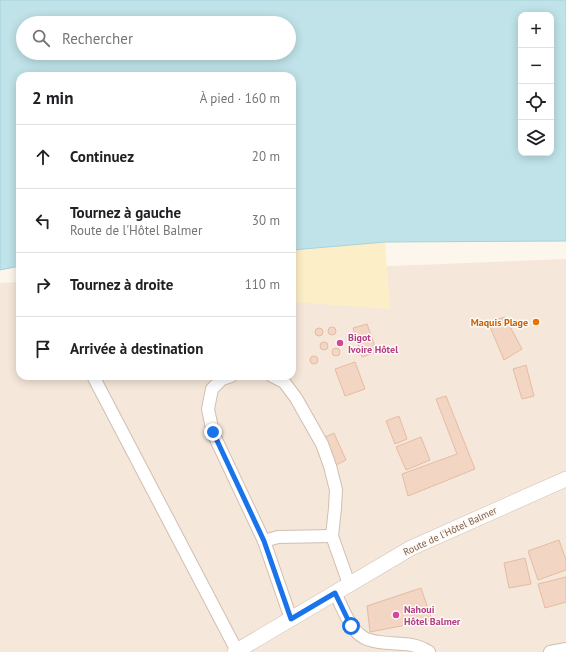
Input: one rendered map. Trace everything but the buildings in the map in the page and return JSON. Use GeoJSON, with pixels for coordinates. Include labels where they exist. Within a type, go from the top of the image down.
{"type":"FeatureCollection","features":[{"type":"Feature","properties":{"kind":"street"},"geometry":{"type":"LineString","coordinates":[[95,380],[236,652]]}},
{"type":"Feature","properties":{"kind":"street"},"geometry":{"type":"LineString","coordinates":[[221,380],[212,389],[208,409],[213,432],[264,541],[291,619]]}},
{"type":"Feature","properties":{"kind":"street"},"geometry":{"type":"LineString","coordinates":[[280,380],[284,382],[296,398],[322,444],[330,466],[336,490],[332,536],[349,584]]}},
{"type":"Feature","properties":{"kind":"street","name":"Route de l'Hôtel Balmer"},"geometry":{"type":"LineString","coordinates":[[236,652],[411,548],[566,479]]}},
{"type":"Feature","properties":{"kind":"street"},"geometry":{"type":"LineString","coordinates":[[264,541],[278,537],[332,536]]}},
{"type":"Feature","properties":{"kind":"street"},"geometry":{"type":"LineString","coordinates":[[335,593],[351,626],[363,638],[379,642],[409,644],[429,652]]}},
{"type":"Feature","properties":{"kind":"street"},"geometry":{"type":"LineString","coordinates":[[550,652],[566,649]]}},
{"type":"Feature","properties":{"kind":"shaded area"},"geometry":{"type":"Polygon","coordinates":[[[566,259],[566,652],[0,652],[0,283],[16,282],[16,380],[296,380],[296,270],[566,259]]]}},
{"type":"Feature","properties":{"kind":"sand"},"geometry":{"type":"Polygon","coordinates":[[[385,242],[390,309],[296,302],[296,250],[385,242]]]}},
{"type":"Feature","properties":{"kind":"water"},"geometry":{"type":"Polygon","coordinates":[[[0,0],[566,0],[566,241],[385,242],[296,250],[296,72],[16,72],[16,267],[0,270],[0,0]]]}},
{"type":"Feature","properties":{"kind":"place","name":"Maquis Plage"},"geometry":{"type":"Point","coordinates":[536,322]}},
{"type":"Feature","properties":{"kind":"place","name":"Bigot Ivoire Hôtel"},"geometry":{"type":"Point","coordinates":[340,343]}},
{"type":"Feature","properties":{"kind":"place","name":"Nahoui Hôtel Balmer"},"geometry":{"type":"Point","coordinates":[396,615]}},
{"type":"Feature","properties":{"kind":"route"},"geometry":{"type":"LineString","coordinates":[[213,432],[264,541],[291,619],[335,593],[351,626]]}}]}
